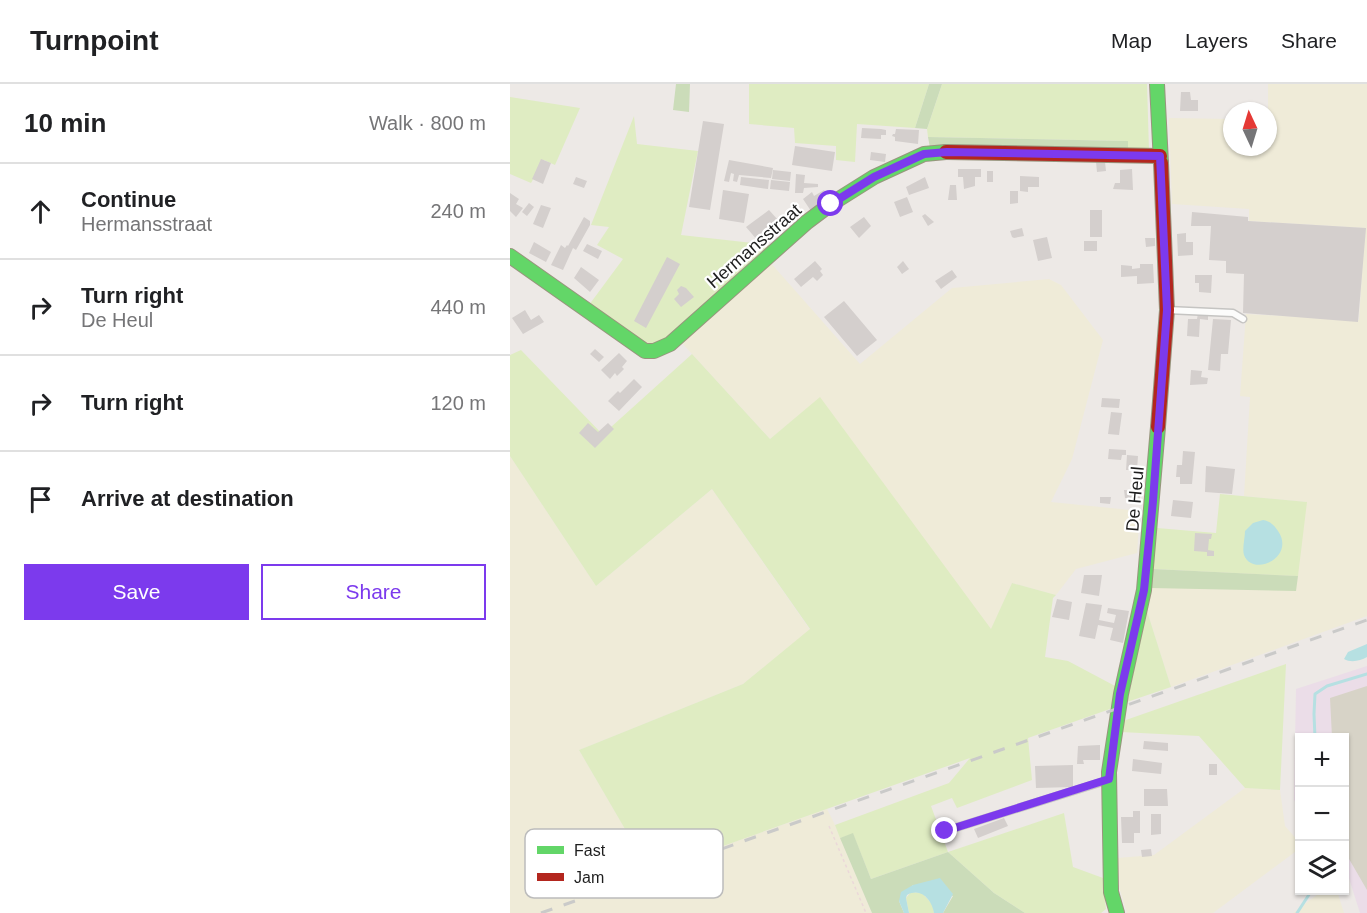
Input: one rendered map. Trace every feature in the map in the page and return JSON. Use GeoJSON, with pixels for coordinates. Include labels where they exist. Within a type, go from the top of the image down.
{"type":"FeatureCollection","features":[{"type":"Feature","properties":{"kind":"street","name":"De Heul"},"geometry":{"type":"LineString","coordinates":[[1117,913],[1111,892],[1109,779],[1120,694],[1144,590],[1167,310],[1157,84]]}},
{"type":"Feature","properties":{"kind":"street","name":"Hermansstraat"},"geometry":{"type":"LineString","coordinates":[[510,256],[645,351],[654,351],[670,344],[807,222],[874,177],[924,154],[947,152],[1160,156]]}},
{"type":"Feature","properties":{"kind":"lane"},"geometry":{"type":"LineString","coordinates":[[1167,310],[1233,313],[1243,320]]}},
{"type":"Feature","properties":{"kind":"lane"},"geometry":{"type":"LineString","coordinates":[[945,831],[1109,779]]}},
{"type":"Feature","properties":{"kind":"path"},"geometry":{"type":"LineString","coordinates":[[829,826],[866,913]]}},
{"type":"Feature","properties":{"kind":"shaded area"},"geometry":{"type":"Polygon","coordinates":[[[1268,84],[1367,84],[1367,616],[1171,687],[1147,611],[1151,588],[1307,502],[1244,496],[1250,397],[1240,396],[1246,314],[1359,320],[1365,228],[1249,221],[1249,209],[1172,204],[1169,118],[1223,119],[1223,156],[1277,156],[1277,102],[1268,102],[1268,84]]]}},
{"type":"Feature","properties":{"kind":"shaded area"},"geometry":{"type":"Polygon","coordinates":[[[769,261],[860,364],[952,288],[1049,279],[1061,285],[1103,340],[1072,459],[1051,502],[1140,511],[1137,553],[1076,569],[1056,595],[1012,583],[991,630],[820,398],[770,439],[681,342],[769,261]]]}},
{"type":"Feature","properties":{"kind":"shaded area"},"geometry":{"type":"Polygon","coordinates":[[[510,456],[596,586],[712,489],[810,630],[743,684],[579,750],[625,829],[525,829],[525,898],[723,898],[723,846],[827,809],[872,913],[510,913],[510,456]]]}},
{"type":"Feature","properties":{"kind":"shaded area"},"geometry":{"type":"Polygon","coordinates":[[[1367,666],[1367,913],[1360,913],[1349,878],[1349,733],[1295,733],[1296,689],[1367,666]]]}},
{"type":"Feature","properties":{"kind":"shaded area"},"geometry":{"type":"Polygon","coordinates":[[[1367,686],[1367,890],[1349,859],[1349,733],[1332,733],[1330,698],[1367,686]]]}},
{"type":"Feature","properties":{"kind":"shaded area"},"geometry":{"type":"Polygon","coordinates":[[[1295,744],[1295,801],[1294,800],[1295,744]]]}},
{"type":"Feature","properties":{"kind":"shaded area"},"geometry":{"type":"Polygon","coordinates":[[[1245,788],[1280,790],[1285,826],[1295,837],[1295,852],[1213,913],[1127,913],[1119,887],[1117,858],[1154,855],[1245,788]]]}},
{"type":"Feature","properties":{"kind":"shaded area"},"geometry":{"type":"Polygon","coordinates":[[[1317,895],[1338,895],[1344,913],[1293,913],[1317,895]]]}},
{"type":"Feature","properties":{"kind":"green space"},"geometry":{"type":"Polygon","coordinates":[[[676,84],[690,84],[689,112],[673,110],[676,84]]]}},
{"type":"Feature","properties":{"kind":"green space"},"geometry":{"type":"Polygon","coordinates":[[[749,84],[929,84],[915,128],[857,124],[855,162],[836,160],[836,146],[795,143],[794,128],[749,124],[749,84]]]}},
{"type":"Feature","properties":{"kind":"green space"},"geometry":{"type":"Polygon","coordinates":[[[929,84],[942,84],[927,129],[915,128],[929,84]]]}},
{"type":"Feature","properties":{"kind":"green space"},"geometry":{"type":"Polygon","coordinates":[[[942,84],[1147,84],[1149,150],[1128,150],[1128,141],[928,137],[927,129],[942,84]]]}},
{"type":"Feature","properties":{"kind":"green space"},"geometry":{"type":"Polygon","coordinates":[[[510,97],[580,108],[555,165],[544,160],[531,183],[510,174],[510,97]]]}},
{"type":"Feature","properties":{"kind":"green space"},"geometry":{"type":"Polygon","coordinates":[[[634,116],[637,144],[698,151],[681,235],[770,245],[674,335],[650,345],[589,305],[623,259],[597,245],[609,227],[591,225],[634,116]]]}},
{"type":"Feature","properties":{"kind":"green space"},"geometry":{"type":"Polygon","coordinates":[[[928,137],[1128,141],[1128,150],[930,148],[928,137]]]}},
{"type":"Feature","properties":{"kind":"green space"},"geometry":{"type":"Polygon","coordinates":[[[521,350],[605,437],[611,427],[692,354],[770,439],[820,397],[991,629],[1012,583],[1056,595],[1053,598],[1045,657],[1068,661],[1117,687],[1110,709],[1028,738],[1032,780],[957,808],[952,798],[931,806],[948,852],[871,879],[853,834],[840,838],[835,825],[949,783],[970,758],[723,846],[723,829],[625,829],[579,750],[743,684],[810,629],[712,489],[596,586],[510,456],[510,355],[521,350]]]}},
{"type":"Feature","properties":{"kind":"green space"},"geometry":{"type":"Polygon","coordinates":[[[1220,494],[1307,502],[1298,576],[1153,569],[1157,528],[1216,533],[1220,494]]]}},
{"type":"Feature","properties":{"kind":"green space"},"geometry":{"type":"Polygon","coordinates":[[[1153,569],[1298,576],[1296,591],[1151,588],[1153,569]]]}},
{"type":"Feature","properties":{"kind":"green space"},"geometry":{"type":"Polygon","coordinates":[[[1147,611],[1171,687],[1127,702],[1147,611]]]}},
{"type":"Feature","properties":{"kind":"green space"},"geometry":{"type":"Polygon","coordinates":[[[1286,664],[1280,790],[1245,788],[1199,736],[1121,732],[1123,721],[1286,664]]]}},
{"type":"Feature","properties":{"kind":"green space"},"geometry":{"type":"Polygon","coordinates":[[[1064,813],[1073,867],[1103,878],[1106,909],[1101,913],[1025,913],[994,893],[948,852],[1064,813]]]}},
{"type":"Feature","properties":{"kind":"green space"},"geometry":{"type":"Polygon","coordinates":[[[853,833],[871,879],[948,852],[994,893],[1025,913],[943,913],[953,896],[913,885],[899,901],[904,913],[872,913],[840,838],[853,833]]]}},
{"type":"Feature","properties":{"kind":"green space"},"geometry":{"type":"Polygon","coordinates":[[[911,892],[922,893],[933,905],[934,913],[909,913],[906,898],[911,892]]]}},
{"type":"Feature","properties":{"kind":"water"},"geometry":{"type":"Polygon","coordinates":[[[1268,521],[1278,531],[1282,540],[1282,549],[1271,561],[1256,565],[1249,562],[1244,555],[1245,531],[1253,523],[1268,521]]]}},
{"type":"Feature","properties":{"kind":"water"},"geometry":{"type":"Polygon","coordinates":[[[1367,644],[1367,657],[1356,661],[1344,659],[1348,652],[1367,644]]]}},
{"type":"Feature","properties":{"kind":"water"},"geometry":{"type":"Polygon","coordinates":[[[940,878],[953,894],[943,913],[934,913],[925,896],[912,893],[906,898],[909,913],[904,913],[899,901],[901,892],[913,885],[940,878]]]}},
{"type":"Feature","properties":{"kind":"building"},"geometry":{"type":"Polygon","coordinates":[[[1181,92],[1190,92],[1191,100],[1198,100],[1198,111],[1180,111],[1181,92]]]}},
{"type":"Feature","properties":{"kind":"building"},"geometry":{"type":"Polygon","coordinates":[[[703,121],[724,124],[710,210],[689,207],[703,121]]]}},
{"type":"Feature","properties":{"kind":"building"},"geometry":{"type":"Polygon","coordinates":[[[862,128],[886,130],[886,135],[881,135],[881,139],[861,138],[862,128]]]}},
{"type":"Feature","properties":{"kind":"building"},"geometry":{"type":"Polygon","coordinates":[[[896,129],[919,130],[918,144],[895,141],[895,137],[892,136],[896,129]]]}},
{"type":"Feature","properties":{"kind":"building"},"geometry":{"type":"Polygon","coordinates":[[[795,146],[835,152],[832,171],[792,165],[795,146]]]}},
{"type":"Feature","properties":{"kind":"building"},"geometry":{"type":"Polygon","coordinates":[[[871,152],[886,154],[885,162],[870,160],[871,152]]]}},
{"type":"Feature","properties":{"kind":"building"},"geometry":{"type":"Polygon","coordinates":[[[541,159],[551,163],[543,184],[532,179],[541,159]]]}},
{"type":"Feature","properties":{"kind":"building"},"geometry":{"type":"Polygon","coordinates":[[[729,160],[773,168],[771,178],[739,175],[737,182],[733,181],[734,174],[731,173],[729,182],[724,181],[729,160]]]}},
{"type":"Feature","properties":{"kind":"building"},"geometry":{"type":"Polygon","coordinates":[[[1096,162],[1105,162],[1106,171],[1097,172],[1096,162]]]}},
{"type":"Feature","properties":{"kind":"building"},"geometry":{"type":"Polygon","coordinates":[[[958,169],[981,169],[981,177],[975,177],[975,186],[964,189],[963,177],[958,177],[958,169]]]}},
{"type":"Feature","properties":{"kind":"building"},"geometry":{"type":"Polygon","coordinates":[[[1132,169],[1133,190],[1113,189],[1115,183],[1120,183],[1120,170],[1132,169]]]}},
{"type":"Feature","properties":{"kind":"building"},"geometry":{"type":"Polygon","coordinates":[[[773,170],[791,172],[790,181],[772,179],[773,170]]]}},
{"type":"Feature","properties":{"kind":"building"},"geometry":{"type":"Polygon","coordinates":[[[987,171],[993,171],[993,182],[987,182],[987,171]]]}},
{"type":"Feature","properties":{"kind":"building"},"geometry":{"type":"Polygon","coordinates":[[[796,174],[805,175],[804,183],[818,184],[818,187],[804,188],[803,193],[795,193],[796,174]]]}},
{"type":"Feature","properties":{"kind":"building"},"geometry":{"type":"Polygon","coordinates":[[[1020,176],[1039,177],[1039,187],[1028,187],[1028,192],[1020,191],[1020,176]]]}},
{"type":"Feature","properties":{"kind":"building"},"geometry":{"type":"Polygon","coordinates":[[[576,177],[587,181],[584,188],[573,184],[576,177]]]}},
{"type":"Feature","properties":{"kind":"building"},"geometry":{"type":"Polygon","coordinates":[[[741,177],[769,180],[768,189],[740,185],[741,177]]]}},
{"type":"Feature","properties":{"kind":"building"},"geometry":{"type":"Polygon","coordinates":[[[925,177],[929,188],[909,195],[906,187],[925,177]]]}},
{"type":"Feature","properties":{"kind":"building"},"geometry":{"type":"Polygon","coordinates":[[[771,180],[790,182],[789,191],[770,189],[771,180]]]}},
{"type":"Feature","properties":{"kind":"building"},"geometry":{"type":"Polygon","coordinates":[[[950,185],[956,185],[957,200],[948,200],[950,185]]]}},
{"type":"Feature","properties":{"kind":"building"},"geometry":{"type":"Polygon","coordinates":[[[723,190],[749,194],[744,223],[719,219],[723,190]]]}},
{"type":"Feature","properties":{"kind":"building"},"geometry":{"type":"Polygon","coordinates":[[[824,190],[827,194],[824,196],[826,199],[811,211],[803,199],[812,192],[814,196],[824,190]]]}},
{"type":"Feature","properties":{"kind":"building"},"geometry":{"type":"Polygon","coordinates":[[[1010,191],[1018,191],[1018,203],[1010,204],[1010,191]]]}},
{"type":"Feature","properties":{"kind":"building"},"geometry":{"type":"Polygon","coordinates":[[[510,193],[519,199],[516,204],[523,208],[516,217],[510,211],[510,193]]]}},
{"type":"Feature","properties":{"kind":"building"},"geometry":{"type":"Polygon","coordinates":[[[907,197],[913,212],[900,217],[894,202],[907,197]]]}},
{"type":"Feature","properties":{"kind":"building"},"geometry":{"type":"Polygon","coordinates":[[[529,203],[534,207],[527,216],[522,212],[529,203]]]}},
{"type":"Feature","properties":{"kind":"building"},"geometry":{"type":"Polygon","coordinates":[[[541,205],[551,208],[543,228],[533,224],[541,205]]]}},
{"type":"Feature","properties":{"kind":"building"},"geometry":{"type":"Polygon","coordinates":[[[794,208],[801,215],[796,221],[788,214],[794,208]]]}},
{"type":"Feature","properties":{"kind":"building"},"geometry":{"type":"Polygon","coordinates":[[[769,210],[778,220],[758,241],[746,227],[769,210]]]}},
{"type":"Feature","properties":{"kind":"building"},"geometry":{"type":"Polygon","coordinates":[[[1090,210],[1102,210],[1102,237],[1090,237],[1090,210]]]}},
{"type":"Feature","properties":{"kind":"building"},"geometry":{"type":"Polygon","coordinates":[[[1192,212],[1248,217],[1248,221],[1366,228],[1358,322],[1243,313],[1244,274],[1226,273],[1226,261],[1209,260],[1211,226],[1191,226],[1192,212]]]}},
{"type":"Feature","properties":{"kind":"building"},"geometry":{"type":"Polygon","coordinates":[[[925,214],[934,222],[928,226],[922,216],[925,214]]]}},
{"type":"Feature","properties":{"kind":"building"},"geometry":{"type":"Polygon","coordinates":[[[584,217],[590,221],[590,225],[576,250],[573,248],[563,270],[551,265],[561,245],[565,248],[568,246],[584,217]]]}},
{"type":"Feature","properties":{"kind":"building"},"geometry":{"type":"Polygon","coordinates":[[[864,217],[871,226],[859,238],[850,227],[864,217]]]}},
{"type":"Feature","properties":{"kind":"building"},"geometry":{"type":"Polygon","coordinates":[[[1022,228],[1024,236],[1012,237],[1010,231],[1022,228]]]}},
{"type":"Feature","properties":{"kind":"building"},"geometry":{"type":"Polygon","coordinates":[[[1186,233],[1186,242],[1193,242],[1193,255],[1178,256],[1177,234],[1186,233]]]}},
{"type":"Feature","properties":{"kind":"building"},"geometry":{"type":"Polygon","coordinates":[[[1047,237],[1052,258],[1038,261],[1033,240],[1047,237]]]}},
{"type":"Feature","properties":{"kind":"building"},"geometry":{"type":"Polygon","coordinates":[[[1145,238],[1155,238],[1155,246],[1146,247],[1145,238]]]}},
{"type":"Feature","properties":{"kind":"building"},"geometry":{"type":"Polygon","coordinates":[[[1084,241],[1097,241],[1097,251],[1084,251],[1084,241]]]}},
{"type":"Feature","properties":{"kind":"building"},"geometry":{"type":"Polygon","coordinates":[[[534,242],[551,252],[546,262],[529,253],[534,242]]]}},
{"type":"Feature","properties":{"kind":"building"},"geometry":{"type":"Polygon","coordinates":[[[587,244],[602,251],[598,259],[583,251],[587,244]]]}},
{"type":"Feature","properties":{"kind":"building"},"geometry":{"type":"Polygon","coordinates":[[[667,257],[680,264],[646,328],[634,321],[667,257]]]}},
{"type":"Feature","properties":{"kind":"building"},"geometry":{"type":"Polygon","coordinates":[[[815,261],[822,269],[820,271],[823,275],[817,281],[813,277],[801,287],[794,279],[815,261]]]}},
{"type":"Feature","properties":{"kind":"building"},"geometry":{"type":"Polygon","coordinates":[[[903,261],[909,269],[902,274],[897,267],[903,261]]]}},
{"type":"Feature","properties":{"kind":"building"},"geometry":{"type":"Polygon","coordinates":[[[1140,264],[1153,264],[1154,283],[1137,284],[1137,276],[1121,277],[1121,265],[1132,266],[1132,269],[1140,268],[1140,264]]]}},
{"type":"Feature","properties":{"kind":"building"},"geometry":{"type":"Polygon","coordinates":[[[581,267],[599,280],[590,292],[574,278],[581,267]]]}},
{"type":"Feature","properties":{"kind":"building"},"geometry":{"type":"Polygon","coordinates":[[[952,270],[957,277],[941,289],[935,281],[952,270]]]}},
{"type":"Feature","properties":{"kind":"building"},"geometry":{"type":"Polygon","coordinates":[[[1195,275],[1212,275],[1211,293],[1199,292],[1199,283],[1195,283],[1195,275]]]}},
{"type":"Feature","properties":{"kind":"building"},"geometry":{"type":"Polygon","coordinates":[[[681,286],[694,297],[681,307],[674,299],[679,294],[677,290],[681,286]]]}},
{"type":"Feature","properties":{"kind":"building"},"geometry":{"type":"Polygon","coordinates":[[[844,301],[877,340],[857,356],[824,317],[844,301]]]}},
{"type":"Feature","properties":{"kind":"building"},"geometry":{"type":"Polygon","coordinates":[[[525,310],[531,320],[539,315],[544,322],[523,334],[512,318],[525,310]]]}},
{"type":"Feature","properties":{"kind":"building"},"geometry":{"type":"Polygon","coordinates":[[[1198,313],[1208,314],[1208,320],[1200,319],[1199,337],[1187,336],[1188,319],[1197,319],[1198,313]]]}},
{"type":"Feature","properties":{"kind":"building"},"geometry":{"type":"Polygon","coordinates":[[[1213,319],[1231,320],[1228,354],[1221,354],[1220,371],[1208,370],[1213,319]]]}},
{"type":"Feature","properties":{"kind":"building"},"geometry":{"type":"Polygon","coordinates":[[[595,349],[604,357],[599,362],[590,354],[595,349]]]}},
{"type":"Feature","properties":{"kind":"building"},"geometry":{"type":"Polygon","coordinates":[[[619,353],[627,361],[622,367],[624,369],[617,376],[615,373],[610,379],[601,370],[619,353]]]}},
{"type":"Feature","properties":{"kind":"building"},"geometry":{"type":"Polygon","coordinates":[[[1191,370],[1202,371],[1201,377],[1208,378],[1207,384],[1190,385],[1191,370]]]}},
{"type":"Feature","properties":{"kind":"building"},"geometry":{"type":"Polygon","coordinates":[[[634,379],[642,387],[619,411],[608,401],[634,379]]]}},
{"type":"Feature","properties":{"kind":"building"},"geometry":{"type":"Polygon","coordinates":[[[1102,398],[1120,399],[1119,408],[1101,407],[1102,398]]]}},
{"type":"Feature","properties":{"kind":"building"},"geometry":{"type":"Polygon","coordinates":[[[1111,412],[1122,413],[1119,435],[1108,434],[1111,412]]]}},
{"type":"Feature","properties":{"kind":"building"},"geometry":{"type":"Polygon","coordinates":[[[588,423],[598,432],[608,423],[614,429],[595,448],[579,433],[588,423]]]}},
{"type":"Feature","properties":{"kind":"building"},"geometry":{"type":"Polygon","coordinates":[[[1109,449],[1126,450],[1126,455],[1122,455],[1121,460],[1108,459],[1109,449]]]}},
{"type":"Feature","properties":{"kind":"building"},"geometry":{"type":"Polygon","coordinates":[[[1183,451],[1195,452],[1192,484],[1180,484],[1180,477],[1176,477],[1177,465],[1182,465],[1183,451]]]}},
{"type":"Feature","properties":{"kind":"building"},"geometry":{"type":"Polygon","coordinates":[[[1127,455],[1138,456],[1137,470],[1126,470],[1127,455]]]}},
{"type":"Feature","properties":{"kind":"building"},"geometry":{"type":"Polygon","coordinates":[[[1206,466],[1235,469],[1232,494],[1205,492],[1206,466]]]}},
{"type":"Feature","properties":{"kind":"building"},"geometry":{"type":"Polygon","coordinates":[[[1124,490],[1140,491],[1140,502],[1132,502],[1132,498],[1125,498],[1124,490]]]}},
{"type":"Feature","properties":{"kind":"building"},"geometry":{"type":"Polygon","coordinates":[[[1100,497],[1111,497],[1110,504],[1100,503],[1100,497]]]}},
{"type":"Feature","properties":{"kind":"building"},"geometry":{"type":"Polygon","coordinates":[[[1173,500],[1193,502],[1191,518],[1171,516],[1173,500]]]}},
{"type":"Feature","properties":{"kind":"building"},"geometry":{"type":"Polygon","coordinates":[[[1195,533],[1212,534],[1208,550],[1214,551],[1214,556],[1207,556],[1207,552],[1194,551],[1195,533]]]}},
{"type":"Feature","properties":{"kind":"building"},"geometry":{"type":"Polygon","coordinates":[[[1084,575],[1102,575],[1099,596],[1081,593],[1084,575]]]}},
{"type":"Feature","properties":{"kind":"building"},"geometry":{"type":"Polygon","coordinates":[[[1057,599],[1072,602],[1069,620],[1052,617],[1057,599]]]}},
{"type":"Feature","properties":{"kind":"building"},"geometry":{"type":"Polygon","coordinates":[[[1086,603],[1102,605],[1099,620],[1114,623],[1116,615],[1107,613],[1108,608],[1129,611],[1123,643],[1110,640],[1113,628],[1098,625],[1095,639],[1079,636],[1086,603]]]}},
{"type":"Feature","properties":{"kind":"building"},"geometry":{"type":"Polygon","coordinates":[[[1144,741],[1168,743],[1168,751],[1143,749],[1144,741]]]}},
{"type":"Feature","properties":{"kind":"building"},"geometry":{"type":"Polygon","coordinates":[[[1100,745],[1100,760],[1083,760],[1084,764],[1077,764],[1078,746],[1100,745]]]}},
{"type":"Feature","properties":{"kind":"building"},"geometry":{"type":"Polygon","coordinates":[[[1133,759],[1162,763],[1161,774],[1132,771],[1133,759]]]}},
{"type":"Feature","properties":{"kind":"building"},"geometry":{"type":"Polygon","coordinates":[[[1209,764],[1217,764],[1217,775],[1209,775],[1209,764]]]}},
{"type":"Feature","properties":{"kind":"building"},"geometry":{"type":"Polygon","coordinates":[[[1073,765],[1073,787],[1036,788],[1035,766],[1073,765]]]}},
{"type":"Feature","properties":{"kind":"building"},"geometry":{"type":"Polygon","coordinates":[[[1144,789],[1167,789],[1168,806],[1144,806],[1144,789]]]}},
{"type":"Feature","properties":{"kind":"building"},"geometry":{"type":"Polygon","coordinates":[[[1133,811],[1140,811],[1140,833],[1134,833],[1134,843],[1122,843],[1121,817],[1133,817],[1133,811]]]}},
{"type":"Feature","properties":{"kind":"building"},"geometry":{"type":"Polygon","coordinates":[[[1151,814],[1161,814],[1161,834],[1151,835],[1151,814]]]}},
{"type":"Feature","properties":{"kind":"building"},"geometry":{"type":"Polygon","coordinates":[[[1004,818],[1008,826],[978,838],[974,829],[1004,818]]]}},
{"type":"Feature","properties":{"kind":"building"},"geometry":{"type":"Polygon","coordinates":[[[1151,849],[1152,856],[1142,857],[1141,850],[1151,849]]]}},
{"type":"Feature","properties":{"kind":"waterway"},"geometry":{"type":"LineString","coordinates":[[1315,733],[1315,694],[1327,686],[1367,674]]}},
{"type":"Feature","properties":{"kind":"waterway"},"geometry":{"type":"LineString","coordinates":[[1297,913],[1309,895]]}},
{"type":"Feature","properties":{"kind":"railway"},"geometry":{"type":"LineString","coordinates":[[723,848],[1367,620]]}},
{"type":"Feature","properties":{"kind":"railway"},"geometry":{"type":"LineString","coordinates":[[541,913],[583,898]]}},
{"type":"Feature","properties":{"kind":"traffic: fast"},"geometry":{"type":"LineString","coordinates":[[1157,84],[1161,163]]}},
{"type":"Feature","properties":{"kind":"traffic: fast"},"geometry":{"type":"LineString","coordinates":[[510,256],[645,351],[654,351],[670,344],[807,222],[831,204],[874,177],[924,154],[946,152]]}},
{"type":"Feature","properties":{"kind":"traffic: fast"},"geometry":{"type":"LineString","coordinates":[[1117,913],[1111,892],[1109,772],[1121,694],[1144,590],[1158,427]]}},
{"type":"Feature","properties":{"kind":"traffic: jam"},"geometry":{"type":"LineString","coordinates":[[946,152],[1160,156]]}},
{"type":"Feature","properties":{"kind":"traffic: jam"},"geometry":{"type":"LineString","coordinates":[[1158,427],[1167,310],[1161,163]]}},
{"type":"Feature","properties":{"kind":"route"},"geometry":{"type":"LineString","coordinates":[[831,204],[874,177],[924,154],[947,152],[1160,156],[1167,310],[1153,501],[1144,590],[1120,694],[1109,779],[945,831]]}}]}
